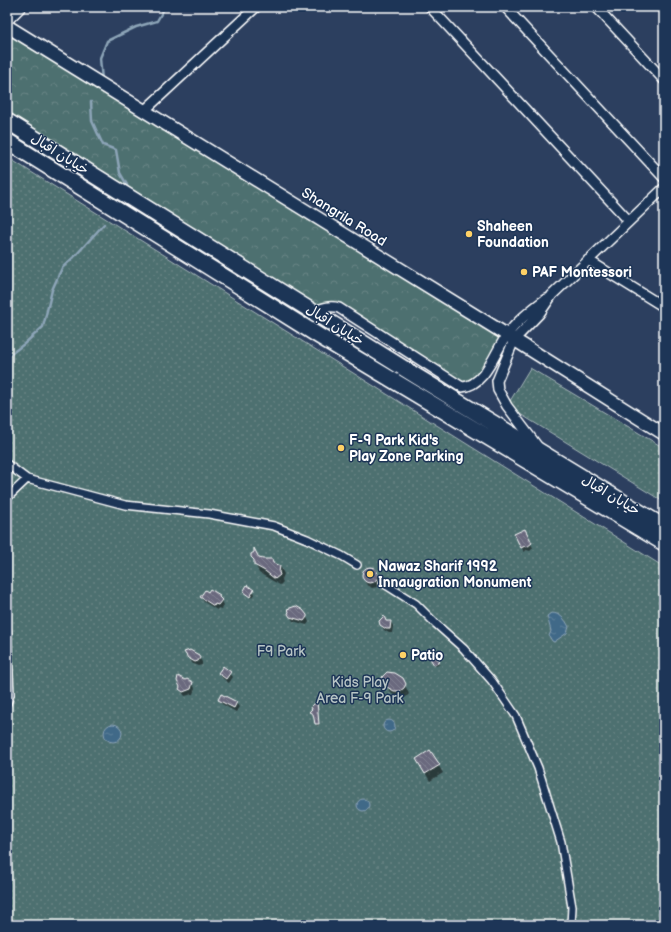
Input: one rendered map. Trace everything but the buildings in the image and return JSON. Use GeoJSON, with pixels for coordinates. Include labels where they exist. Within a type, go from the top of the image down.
{"type":"FeatureCollection","features":[{"type":"Feature","properties":{"kind":"main road","name":"خیابان اقبال"},"geometry":{"type":"LineString","coordinates":[[7,120],[313,312],[664,527]]}},
{"type":"Feature","properties":{"kind":"main road","name":"خیابان اقبال"},"geometry":{"type":"LineString","coordinates":[[7,141],[319,336],[664,543]]}},
{"type":"Feature","properties":{"kind":"street"},"geometry":{"type":"LineString","coordinates":[[7,21],[22,7]]}},
{"type":"Feature","properties":{"kind":"street"},"geometry":{"type":"LineString","coordinates":[[144,111],[256,7]]}},
{"type":"Feature","properties":{"kind":"street"},"geometry":{"type":"LineString","coordinates":[[430,7],[629,221]]}},
{"type":"Feature","properties":{"kind":"street"},"geometry":{"type":"LineString","coordinates":[[506,7],[664,178]]}},
{"type":"Feature","properties":{"kind":"street"},"geometry":{"type":"LineString","coordinates":[[596,7],[664,80]]}},
{"type":"Feature","properties":{"kind":"street","name":"Shangrila Road"},"geometry":{"type":"LineString","coordinates":[[7,26],[664,434]]}},
{"type":"Feature","properties":{"kind":"street"},"geometry":{"type":"LineString","coordinates":[[313,312],[333,306],[339,308],[462,387],[470,386],[476,382],[490,365],[531,310],[552,295],[629,221],[664,190]]}},
{"type":"Feature","properties":{"kind":"street"},"geometry":{"type":"LineString","coordinates":[[588,260],[664,307]]}},
{"type":"Feature","properties":{"kind":"street"},"geometry":{"type":"LineString","coordinates":[[510,337],[497,381],[498,390],[517,419],[546,456]]}},
{"type":"Feature","properties":{"kind":"street"},"geometry":{"type":"LineString","coordinates":[[7,464],[27,478],[125,505],[210,514],[274,526],[307,539],[357,565]]}},
{"type":"Feature","properties":{"kind":"street"},"geometry":{"type":"LineString","coordinates":[[7,498],[27,478]]}},
{"type":"Feature","properties":{"kind":"street"},"geometry":{"type":"LineString","coordinates":[[383,583],[416,604],[464,649],[492,681],[516,716],[538,768],[561,842],[572,907],[571,925]]}},
{"type":"Feature","properties":{"kind":"street"},"geometry":{"type":"LineString","coordinates":[[7,631],[10,695],[7,704]]}},
{"type":"Feature","properties":{"kind":"green space"},"geometry":{"type":"Polygon","coordinates":[[[7,26],[507,335],[470,386],[339,308],[313,312],[7,121],[7,26]]]}},
{"type":"Feature","properties":{"kind":"green space","name":"F9 Park"},"geometry":{"type":"Polygon","coordinates":[[[7,157],[664,567],[664,925],[7,925],[7,157]]]}},
{"type":"Feature","properties":{"kind":"green space"},"geometry":{"type":"Polygon","coordinates":[[[530,368],[664,448],[664,502],[507,406],[530,368]]]}},
{"type":"Feature","properties":{"kind":"water"},"geometry":{"type":"Polygon","coordinates":[[[551,613],[562,617],[569,627],[567,633],[554,642],[549,636],[551,631],[547,616],[551,613]]]}},
{"type":"Feature","properties":{"kind":"water"},"geometry":{"type":"Polygon","coordinates":[[[387,720],[391,720],[395,726],[391,732],[387,732],[383,728],[383,724],[387,720]]]}},
{"type":"Feature","properties":{"kind":"water"},"geometry":{"type":"Polygon","coordinates":[[[113,724],[119,727],[122,733],[119,739],[113,742],[107,739],[104,733],[107,727],[113,724]]]}},
{"type":"Feature","properties":{"kind":"water"},"geometry":{"type":"Polygon","coordinates":[[[361,799],[365,799],[369,805],[365,811],[361,811],[357,807],[357,803],[361,799]]]}},
{"type":"Feature","properties":{"kind":"waterway"},"geometry":{"type":"LineString","coordinates":[[102,80],[100,58],[107,41],[136,27],[157,21],[165,7]]}},
{"type":"Feature","properties":{"kind":"waterway"},"geometry":{"type":"LineString","coordinates":[[91,102],[92,121],[103,145],[116,150],[120,173],[127,185]]}},
{"type":"Feature","properties":{"kind":"waterway"},"geometry":{"type":"LineString","coordinates":[[7,357],[43,327],[52,290],[62,268],[104,224]]}},
{"type":"Feature","properties":{"kind":"place","name":"Shaheen Foundation"},"geometry":{"type":"Point","coordinates":[469,234]}},
{"type":"Feature","properties":{"kind":"place","name":"PAF Montessori"},"geometry":{"type":"Point","coordinates":[524,272]}},
{"type":"Feature","properties":{"kind":"place","name":"F-9 Park Kid's Play Zone Parking"},"geometry":{"type":"Point","coordinates":[341,448]}},
{"type":"Feature","properties":{"kind":"place","name":"Nawaz Sharif 1992 Innaugration Monument"},"geometry":{"type":"Point","coordinates":[370,574]}},
{"type":"Feature","properties":{"kind":"place","name":"Patio"},"geometry":{"type":"Point","coordinates":[403,655]}},
{"type":"Feature","properties":{"kind":"park label","name":"Kids Play Area F-9 Park"},"geometry":{"type":"Point","coordinates":[360,690]}}]}
